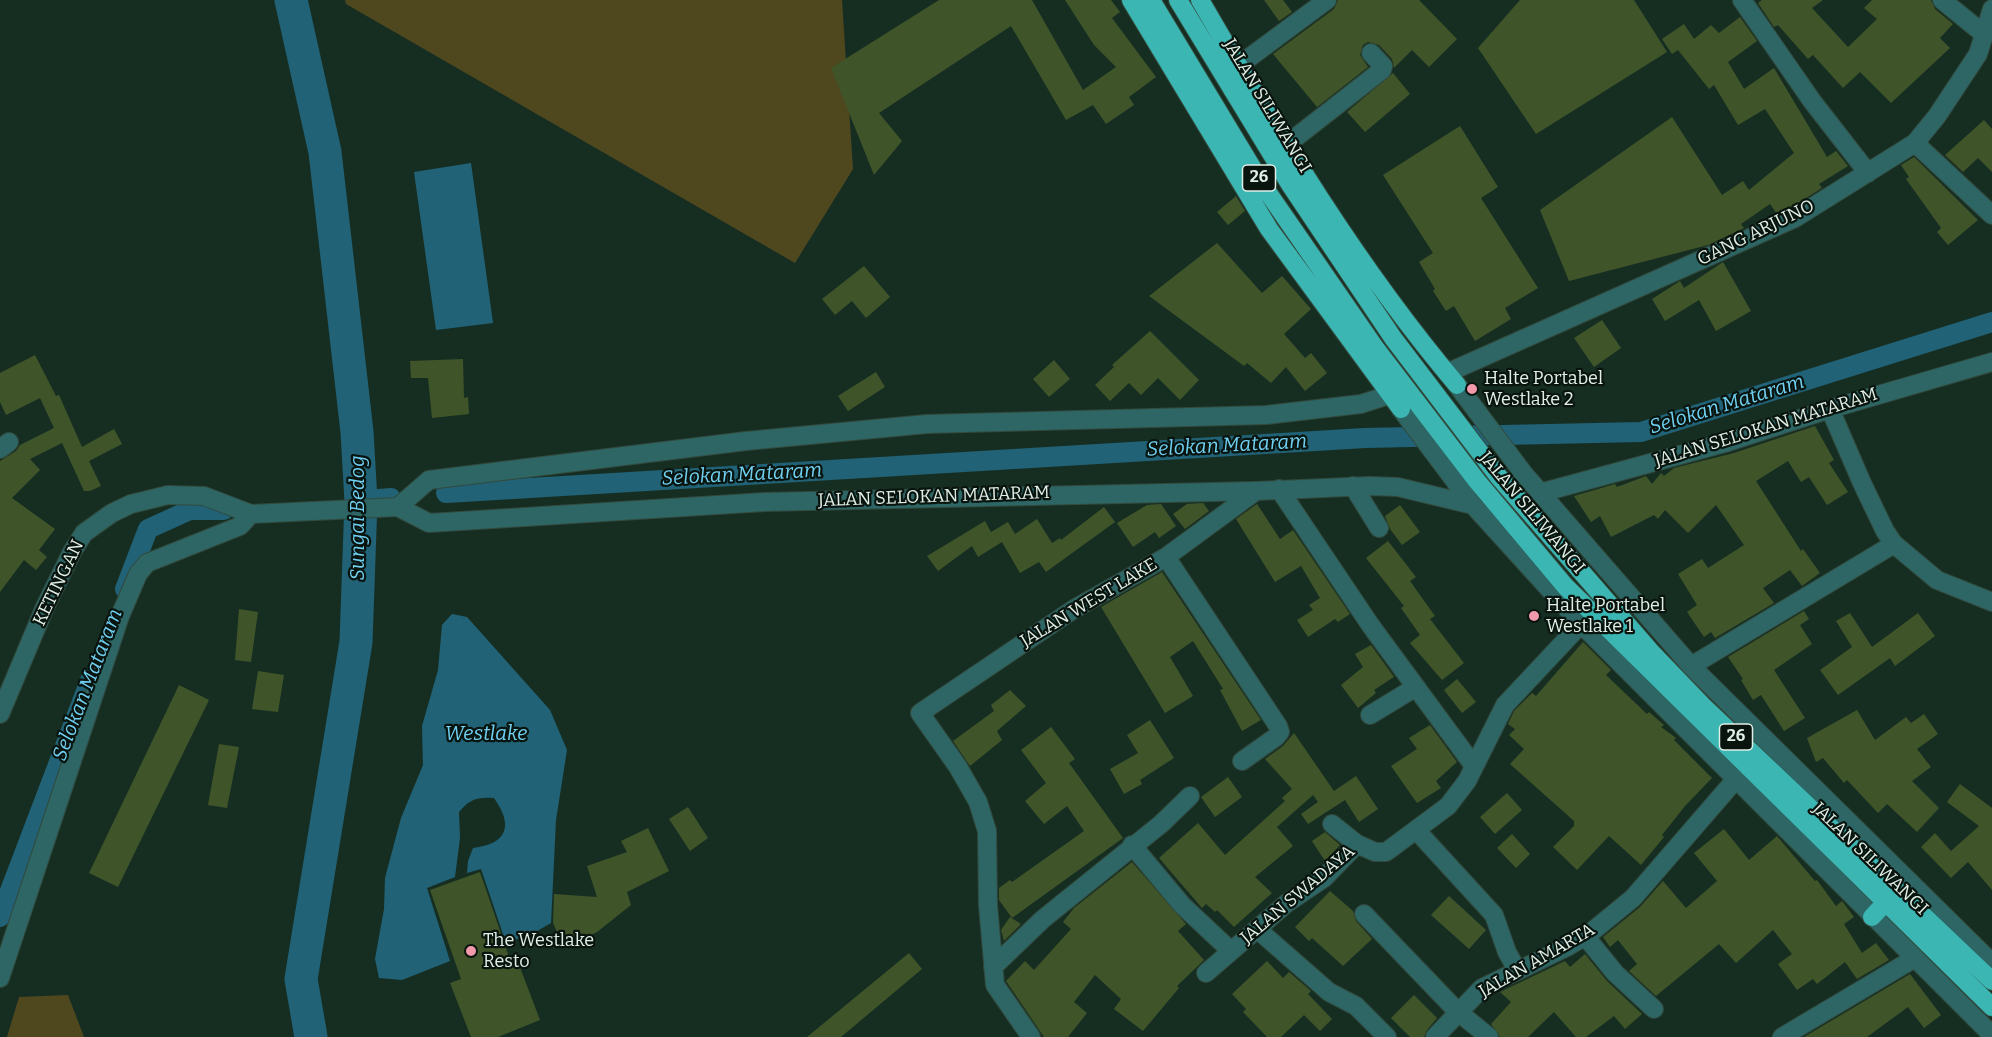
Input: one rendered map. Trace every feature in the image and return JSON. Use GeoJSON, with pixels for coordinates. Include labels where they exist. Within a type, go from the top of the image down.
{"type":"FeatureCollection","features":[{"type":"Feature","properties":{"kind":"highway"},"geometry":{"type":"LineString","coordinates":[[1131,0],[1269,230],[1397,402]]}},
{"type":"Feature","properties":{"kind":"highway","name":"JALAN SILIWANGI"},"geometry":{"type":"LineString","coordinates":[[1151,0],[1262,184],[1376,349],[1478,481],[1565,586],[1992,1007]]}},
{"type":"Feature","properties":{"kind":"highway","name":"JALAN SILIWANGI"},"geometry":{"type":"LineString","coordinates":[[1178,0],[1291,186],[1393,338],[1498,476],[1651,652],[1703,706],[1908,891],[1992,981]]}},
{"type":"Feature","properties":{"kind":"highway"},"geometry":{"type":"LineString","coordinates":[[1200,0],[1286,145],[1372,275],[1452,379]]}},
{"type":"Feature","properties":{"kind":"highway"},"geometry":{"type":"LineString","coordinates":[[1178,45],[1197,33]]}},
{"type":"Feature","properties":{"kind":"highway"},"geometry":{"type":"LineString","coordinates":[[1872,916],[1885,903]]}},
{"type":"Feature","properties":{"kind":"street"},"geometry":{"type":"LineString","coordinates":[[1238,66],[1327,0]]}},
{"type":"Feature","properties":{"kind":"street"},"geometry":{"type":"LineString","coordinates":[[1742,0],[1812,101],[1868,173]]}},
{"type":"Feature","properties":{"kind":"street"},"geometry":{"type":"LineString","coordinates":[[1942,0],[1984,35]]}},
{"type":"Feature","properties":{"kind":"street","name":"GANG ARJUNO"},"geometry":{"type":"LineString","coordinates":[[1452,379],[1795,218],[1915,143],[1937,116],[1978,54],[1992,9]]}},
{"type":"Feature","properties":{"kind":"street"},"geometry":{"type":"LineString","coordinates":[[1286,145],[1382,70],[1383,66],[1371,53]]}},
{"type":"Feature","properties":{"kind":"street"},"geometry":{"type":"LineString","coordinates":[[1915,143],[1992,216]]}},
{"type":"Feature","properties":{"kind":"street","name":"JALAN SELOKAN MATARAM"},"geometry":{"type":"LineString","coordinates":[[1540,493],[1728,442],[1830,409],[1992,362]]}},
{"type":"Feature","properties":{"kind":"street"},"geometry":{"type":"LineString","coordinates":[[1452,379],[1524,474],[1691,666],[1908,891],[1992,963]]}},
{"type":"Feature","properties":{"kind":"street"},"geometry":{"type":"LineString","coordinates":[[0,978],[120,616],[138,574],[147,563],[240,526],[259,514],[391,507],[429,480],[746,441],[927,424],[1012,424],[1266,415],[1397,402],[1446,472],[1581,624],[1992,1035]]}},
{"type":"Feature","properties":{"kind":"street"},"geometry":{"type":"LineString","coordinates":[[1830,409],[1866,493],[1894,544],[1937,580],[1992,602]]}},
{"type":"Feature","properties":{"kind":"street"},"geometry":{"type":"LineString","coordinates":[[1353,486],[1379,528]]}},
{"type":"Feature","properties":{"kind":"street","name":"JALAN SELOKAN MATARAM"},"geometry":{"type":"LineString","coordinates":[[391,507],[429,524],[456,524],[765,502],[1256,491],[1353,486],[1398,487],[1473,504]]}},
{"type":"Feature","properties":{"kind":"street"},"geometry":{"type":"LineString","coordinates":[[1279,489],[1416,687],[1474,766]]}},
{"type":"Feature","properties":{"kind":"street","name":"JALAN WEST LAKE"},"geometry":{"type":"LineString","coordinates":[[993,968],[988,904],[987,831],[978,802],[958,766],[920,713],[1074,609],[1166,557],[1256,491]]}},
{"type":"Feature","properties":{"kind":"street","name":"KETINGAN"},"geometry":{"type":"LineString","coordinates":[[0,714],[45,607],[84,533],[112,513],[131,504],[168,495],[204,496],[259,514]]}},
{"type":"Feature","properties":{"kind":"street"},"geometry":{"type":"LineString","coordinates":[[1691,666],[1894,544]]}},
{"type":"Feature","properties":{"kind":"street"},"geometry":{"type":"LineString","coordinates":[[1166,557],[1278,726],[1280,732],[1276,737],[1242,760]]}},
{"type":"Feature","properties":{"kind":"street","name":"JALAN SWADAYA"},"geometry":{"type":"LineString","coordinates":[[1132,845],[1182,905],[1231,951],[1287,903],[1324,878],[1357,844],[1375,852],[1386,852],[1448,806],[1467,781],[1505,705],[1581,624]]}},
{"type":"Feature","properties":{"kind":"street"},"geometry":{"type":"LineString","coordinates":[[1370,715],[1416,687]]}},
{"type":"Feature","properties":{"kind":"street","name":"JALAN AMARTA"},"geometry":{"type":"LineString","coordinates":[[1435,1037],[1482,988],[1585,936],[1633,898],[1736,779]]}},
{"type":"Feature","properties":{"kind":"street"},"geometry":{"type":"LineString","coordinates":[[1031,1037],[995,985],[993,968],[1043,919],[1132,845],[1161,824],[1190,796]]}},
{"type":"Feature","properties":{"kind":"street"},"geometry":{"type":"LineString","coordinates":[[1332,824],[1357,844]]}},
{"type":"Feature","properties":{"kind":"street"},"geometry":{"type":"LineString","coordinates":[[1417,831],[1494,915],[1507,952],[1517,970]]}},
{"type":"Feature","properties":{"kind":"street"},"geometry":{"type":"LineString","coordinates":[[1364,914],[1458,1011],[1489,1037]]}},
{"type":"Feature","properties":{"kind":"street"},"geometry":{"type":"LineString","coordinates":[[1257,929],[1329,992],[1356,1006],[1387,1037]]}},
{"type":"Feature","properties":{"kind":"street"},"geometry":{"type":"LineString","coordinates":[[1585,936],[1615,973],[1654,1009]]}},
{"type":"Feature","properties":{"kind":"street"},"geometry":{"type":"LineString","coordinates":[[1206,973],[1231,951]]}},
{"type":"Feature","properties":{"kind":"street"},"geometry":{"type":"LineString","coordinates":[[1782,1037],[1915,958]]}},
{"type":"Feature","properties":{"kind":"shaded area"},"geometry":{"type":"Polygon","coordinates":[[[345,0],[842,0],[853,169],[795,263],[346,4],[345,0]]]}},
{"type":"Feature","properties":{"kind":"shaded area"},"geometry":{"type":"Polygon","coordinates":[[[68,995],[84,1037],[7,1037],[19,997],[68,995]]]}},
{"type":"Feature","properties":{"kind":"water"},"geometry":{"type":"Polygon","coordinates":[[[471,163],[493,323],[436,330],[414,172],[471,163]]]}},
{"type":"Feature","properties":{"kind":"water","name":"Westlake"},"geometry":{"type":"Polygon","coordinates":[[[452,614],[467,617],[550,710],[567,750],[556,820],[551,923],[532,934],[506,943],[481,869],[467,873],[468,861],[473,848],[484,846],[500,838],[504,832],[504,817],[494,798],[474,800],[459,812],[460,838],[455,877],[427,888],[450,961],[402,980],[379,978],[375,959],[384,909],[385,878],[401,818],[423,765],[422,726],[438,670],[442,625],[452,614]]]}},
{"type":"Feature","properties":{"kind":"building"},"geometry":{"type":"Polygon","coordinates":[[[939,0],[1032,0],[1083,90],[1116,67],[1094,45],[1065,0],[1111,0],[1120,12],[1112,18],[1156,77],[1129,97],[1134,105],[1106,124],[1093,105],[1066,120],[1011,26],[879,113],[902,141],[874,175],[831,68],[939,0]]]}},
{"type":"Feature","properties":{"kind":"building"},"geometry":{"type":"Polygon","coordinates":[[[1264,0],[1283,0],[1292,12],[1279,21],[1264,0]]]}},
{"type":"Feature","properties":{"kind":"building"},"geometry":{"type":"Polygon","coordinates":[[[1338,0],[1419,0],[1457,39],[1429,67],[1412,50],[1394,68],[1392,59],[1379,45],[1368,42],[1363,45],[1360,55],[1368,67],[1317,107],[1273,54],[1334,9],[1338,0]]]}},
{"type":"Feature","properties":{"kind":"building"},"geometry":{"type":"Polygon","coordinates":[[[1520,0],[1634,0],[1667,52],[1536,134],[1478,48],[1520,0]]]}},
{"type":"Feature","properties":{"kind":"building"},"geometry":{"type":"Polygon","coordinates":[[[1762,0],[1823,0],[1812,8],[1848,47],[1877,19],[1864,8],[1872,0],[1931,0],[1935,9],[1953,24],[1940,38],[1950,48],[1891,103],[1860,72],[1843,88],[1813,55],[1808,59],[1778,25],[1774,27],[1758,3],[1762,0]]]}},
{"type":"Feature","properties":{"kind":"building"},"geometry":{"type":"Polygon","coordinates":[[[1740,17],[1757,41],[1728,62],[1744,89],[1774,68],[1827,157],[1836,151],[1848,166],[1819,184],[1822,188],[1790,208],[1777,214],[1770,204],[1741,224],[1744,228],[1708,245],[1569,281],[1540,210],[1672,117],[1722,195],[1743,181],[1749,190],[1794,153],[1765,109],[1738,125],[1714,85],[1709,89],[1678,50],[1672,54],[1662,39],[1684,24],[1694,39],[1711,25],[1719,33],[1740,17]]]}},
{"type":"Feature","properties":{"kind":"building"},"geometry":{"type":"Polygon","coordinates":[[[1393,73],[1410,94],[1365,132],[1347,112],[1393,73]]]}},
{"type":"Feature","properties":{"kind":"building"},"geometry":{"type":"Polygon","coordinates":[[[1984,120],[1992,129],[1992,172],[1978,158],[1963,172],[1945,155],[1984,120]]]}},
{"type":"Feature","properties":{"kind":"building"},"geometry":{"type":"Polygon","coordinates":[[[1460,126],[1498,187],[1481,198],[1538,288],[1505,308],[1511,319],[1475,341],[1454,306],[1446,311],[1433,291],[1435,289],[1419,262],[1433,253],[1383,175],[1460,126]]]}},
{"type":"Feature","properties":{"kind":"building"},"geometry":{"type":"Polygon","coordinates":[[[1914,157],[1978,220],[1948,245],[1937,232],[1941,228],[1906,179],[1909,177],[1901,165],[1914,157]]]}},
{"type":"Feature","properties":{"kind":"building"},"geometry":{"type":"Polygon","coordinates":[[[1236,196],[1245,211],[1228,225],[1217,212],[1236,196]]]}},
{"type":"Feature","properties":{"kind":"building"},"geometry":{"type":"Polygon","coordinates":[[[1217,243],[1262,293],[1282,276],[1311,309],[1284,334],[1305,358],[1311,353],[1327,373],[1305,391],[1286,367],[1271,383],[1247,363],[1244,366],[1149,296],[1217,243]]]}},
{"type":"Feature","properties":{"kind":"building"},"geometry":{"type":"Polygon","coordinates":[[[1723,262],[1751,311],[1716,331],[1699,300],[1665,321],[1652,299],[1680,281],[1684,288],[1723,262]]]}},
{"type":"Feature","properties":{"kind":"building"},"geometry":{"type":"Polygon","coordinates":[[[864,266],[890,297],[866,318],[852,301],[835,315],[822,299],[864,266]]]}},
{"type":"Feature","properties":{"kind":"building"},"geometry":{"type":"Polygon","coordinates":[[[1602,320],[1621,348],[1594,367],[1574,338],[1602,320]]]}},
{"type":"Feature","properties":{"kind":"building"},"geometry":{"type":"Polygon","coordinates":[[[1150,331],[1199,380],[1180,400],[1158,378],[1141,395],[1129,383],[1110,401],[1095,385],[1114,367],[1112,365],[1150,331]]]}},
{"type":"Feature","properties":{"kind":"building"},"geometry":{"type":"Polygon","coordinates":[[[35,355],[56,396],[59,395],[82,447],[114,429],[122,444],[89,461],[101,486],[90,491],[84,491],[62,443],[30,459],[40,470],[12,498],[55,529],[39,550],[47,557],[36,570],[24,560],[0,592],[0,461],[16,451],[20,445],[54,428],[40,398],[6,415],[0,402],[0,373],[35,355]]]}},
{"type":"Feature","properties":{"kind":"building"},"geometry":{"type":"Polygon","coordinates":[[[463,359],[464,398],[468,397],[469,414],[432,418],[428,378],[411,378],[410,361],[463,359]]]}},
{"type":"Feature","properties":{"kind":"building"},"geometry":{"type":"Polygon","coordinates":[[[1054,360],[1070,379],[1049,397],[1033,379],[1054,360]]]}},
{"type":"Feature","properties":{"kind":"building"},"geometry":{"type":"Polygon","coordinates":[[[876,372],[885,387],[848,411],[838,396],[876,372]]]}},
{"type":"Feature","properties":{"kind":"building"},"geometry":{"type":"Polygon","coordinates":[[[1815,426],[1834,460],[1829,463],[1848,492],[1827,505],[1809,477],[1801,482],[1788,461],[1756,481],[1801,551],[1803,549],[1820,573],[1802,586],[1790,570],[1763,588],[1774,603],[1715,638],[1711,632],[1704,637],[1687,612],[1697,605],[1678,574],[1702,559],[1708,568],[1744,545],[1716,505],[1688,533],[1665,510],[1658,519],[1654,515],[1611,537],[1600,516],[1591,522],[1574,496],[1615,484],[1617,487],[1646,476],[1652,484],[1661,473],[1664,476],[1674,468],[1734,453],[1815,426]]]}},
{"type":"Feature","properties":{"kind":"building"},"geometry":{"type":"Polygon","coordinates":[[[1203,503],[1209,511],[1185,529],[1173,514],[1187,504],[1203,503]]]}},
{"type":"Feature","properties":{"kind":"building"},"geometry":{"type":"Polygon","coordinates":[[[1161,504],[1176,526],[1159,538],[1155,532],[1133,547],[1117,523],[1147,505],[1161,504]]]}},
{"type":"Feature","properties":{"kind":"building"},"geometry":{"type":"Polygon","coordinates":[[[1257,504],[1280,539],[1293,530],[1350,614],[1338,622],[1335,619],[1308,637],[1297,620],[1313,610],[1309,605],[1320,598],[1301,566],[1275,582],[1236,519],[1257,504]]]}},
{"type":"Feature","properties":{"kind":"building"},"geometry":{"type":"Polygon","coordinates":[[[1400,505],[1420,532],[1402,545],[1390,529],[1385,516],[1400,505]]]}},
{"type":"Feature","properties":{"kind":"building"},"geometry":{"type":"Polygon","coordinates":[[[1104,507],[1115,522],[1046,572],[1039,562],[1020,573],[1002,542],[978,557],[972,546],[938,571],[927,556],[985,521],[991,532],[1008,522],[1015,534],[1037,519],[1052,543],[1060,538],[1061,540],[1104,507]]]}},
{"type":"Feature","properties":{"kind":"building"},"geometry":{"type":"Polygon","coordinates":[[[1388,541],[1416,577],[1410,581],[1435,616],[1430,619],[1464,663],[1442,680],[1410,643],[1420,635],[1401,608],[1404,606],[1366,558],[1388,541]]]}},
{"type":"Feature","properties":{"kind":"building"},"geometry":{"type":"Polygon","coordinates":[[[1162,572],[1261,720],[1242,731],[1220,690],[1223,689],[1193,641],[1170,657],[1193,696],[1165,713],[1101,607],[1162,572]]]}},
{"type":"Feature","properties":{"kind":"building"},"geometry":{"type":"Polygon","coordinates":[[[239,609],[258,612],[251,662],[235,660],[239,609]]]}},
{"type":"Feature","properties":{"kind":"building"},"geometry":{"type":"Polygon","coordinates":[[[1804,611],[1809,619],[1800,625],[1812,644],[1774,670],[1805,718],[1784,731],[1761,695],[1753,700],[1741,680],[1743,679],[1728,657],[1804,611]]]}},
{"type":"Feature","properties":{"kind":"building"},"geometry":{"type":"Polygon","coordinates":[[[1850,613],[1872,647],[1918,613],[1935,636],[1895,666],[1890,658],[1838,695],[1820,670],[1852,647],[1836,621],[1850,613]]]}},
{"type":"Feature","properties":{"kind":"building"},"geometry":{"type":"Polygon","coordinates":[[[1583,642],[1611,670],[1606,675],[1647,714],[1649,712],[1664,725],[1661,727],[1676,738],[1674,740],[1712,778],[1685,806],[1641,865],[1609,836],[1577,870],[1553,847],[1574,826],[1574,821],[1510,764],[1524,749],[1509,735],[1515,729],[1508,724],[1514,711],[1532,693],[1536,696],[1583,642]]]}},
{"type":"Feature","properties":{"kind":"building"},"geometry":{"type":"Polygon","coordinates":[[[1371,645],[1394,677],[1374,690],[1376,693],[1358,708],[1341,685],[1363,667],[1355,654],[1371,645]]]}},
{"type":"Feature","properties":{"kind":"building"},"geometry":{"type":"Polygon","coordinates":[[[258,671],[284,675],[278,712],[252,709],[258,671]]]}},
{"type":"Feature","properties":{"kind":"building"},"geometry":{"type":"Polygon","coordinates":[[[1457,679],[1476,702],[1462,713],[1444,690],[1457,679]]]}},
{"type":"Feature","properties":{"kind":"building"},"geometry":{"type":"Polygon","coordinates":[[[179,685],[209,700],[118,887],[89,873],[179,685]]]}},
{"type":"Feature","properties":{"kind":"building"},"geometry":{"type":"Polygon","coordinates":[[[1010,690],[1026,706],[997,731],[1002,740],[970,766],[953,741],[994,711],[991,705],[1010,690]]]}},
{"type":"Feature","properties":{"kind":"building"},"geometry":{"type":"Polygon","coordinates":[[[1857,710],[1875,740],[1906,717],[1911,723],[1924,714],[1938,734],[1917,749],[1931,767],[1912,781],[1939,808],[1917,832],[1887,804],[1878,813],[1847,780],[1844,783],[1823,758],[1816,762],[1807,738],[1857,710]]]}},
{"type":"Feature","properties":{"kind":"building"},"geometry":{"type":"Polygon","coordinates":[[[1150,720],[1174,758],[1140,780],[1142,784],[1124,794],[1110,769],[1138,753],[1127,735],[1150,720]]]}},
{"type":"Feature","properties":{"kind":"building"},"geometry":{"type":"Polygon","coordinates":[[[1430,725],[1457,762],[1436,781],[1441,788],[1417,803],[1391,766],[1417,749],[1409,738],[1430,725]]]}},
{"type":"Feature","properties":{"kind":"building"},"geometry":{"type":"Polygon","coordinates":[[[1051,727],[1075,759],[1069,763],[1123,838],[1012,918],[999,900],[999,888],[1010,880],[1012,882],[1084,831],[1067,806],[1044,824],[1025,801],[1046,783],[1021,750],[1051,727]]]}},
{"type":"Feature","properties":{"kind":"building"},"geometry":{"type":"Polygon","coordinates":[[[1294,733],[1334,791],[1356,776],[1378,809],[1359,822],[1345,800],[1308,824],[1301,814],[1318,802],[1313,795],[1277,827],[1293,846],[1255,877],[1272,893],[1234,927],[1217,910],[1215,912],[1206,904],[1202,908],[1159,858],[1198,823],[1225,855],[1285,801],[1282,798],[1292,789],[1265,759],[1283,746],[1294,733]]]}},
{"type":"Feature","properties":{"kind":"building"},"geometry":{"type":"Polygon","coordinates":[[[219,744],[239,747],[227,808],[208,805],[219,744]]]}},
{"type":"Feature","properties":{"kind":"building"},"geometry":{"type":"Polygon","coordinates":[[[1228,777],[1242,797],[1215,817],[1201,797],[1228,777]]]}},
{"type":"Feature","properties":{"kind":"building"},"geometry":{"type":"Polygon","coordinates":[[[1960,784],[1992,808],[1992,890],[1968,862],[1951,878],[1921,847],[1935,833],[1951,851],[1979,826],[1947,802],[1960,784]]]}},
{"type":"Feature","properties":{"kind":"building"},"geometry":{"type":"Polygon","coordinates":[[[1507,793],[1522,810],[1495,834],[1480,817],[1507,793]]]}},
{"type":"Feature","properties":{"kind":"building"},"geometry":{"type":"Polygon","coordinates":[[[688,807],[708,838],[690,851],[669,819],[688,807]]]}},
{"type":"Feature","properties":{"kind":"building"},"geometry":{"type":"Polygon","coordinates":[[[648,828],[669,871],[627,892],[631,905],[597,932],[564,948],[553,923],[554,894],[597,897],[587,866],[627,852],[621,841],[648,828]]]}},
{"type":"Feature","properties":{"kind":"building"},"geometry":{"type":"Polygon","coordinates":[[[1724,829],[1749,860],[1777,836],[1815,881],[1817,880],[1836,906],[1842,901],[1854,917],[1844,924],[1862,953],[1876,943],[1889,960],[1857,979],[1845,962],[1817,984],[1813,979],[1797,990],[1778,964],[1792,954],[1773,930],[1736,963],[1719,944],[1656,996],[1629,971],[1637,964],[1618,940],[1610,947],[1603,937],[1640,907],[1663,881],[1686,908],[1717,881],[1694,853],[1724,829]]]}},
{"type":"Feature","properties":{"kind":"building"},"geometry":{"type":"Polygon","coordinates":[[[1325,832],[1340,845],[1325,861],[1312,841],[1325,832]]]}},
{"type":"Feature","properties":{"kind":"building"},"geometry":{"type":"Polygon","coordinates":[[[1512,834],[1530,854],[1516,868],[1497,848],[1512,834]]]}},
{"type":"Feature","properties":{"kind":"building"},"geometry":{"type":"Polygon","coordinates":[[[1132,862],[1186,924],[1178,931],[1204,960],[1177,986],[1179,988],[1143,1031],[1114,1009],[1121,999],[1095,975],[1074,1002],[1087,1013],[1068,1037],[1044,1037],[1006,981],[1025,961],[1034,970],[1071,929],[1063,922],[1074,908],[1132,862]]]}},
{"type":"Feature","properties":{"kind":"building","name":"The Westlake Resto"},"geometry":{"type":"Polygon","coordinates":[[[480,872],[510,960],[516,957],[540,1020],[498,1037],[471,1037],[450,983],[461,979],[430,890],[480,872]]]}},
{"type":"Feature","properties":{"kind":"building"},"geometry":{"type":"Polygon","coordinates":[[[1330,891],[1353,911],[1356,921],[1372,939],[1343,966],[1312,938],[1309,941],[1295,927],[1330,891]]]}},
{"type":"Feature","properties":{"kind":"building"},"geometry":{"type":"Polygon","coordinates":[[[1449,896],[1486,930],[1469,949],[1431,915],[1449,896]]]}},
{"type":"Feature","properties":{"kind":"building"},"geometry":{"type":"Polygon","coordinates":[[[1010,917],[1021,924],[1004,941],[1001,930],[1010,917]]]}},
{"type":"Feature","properties":{"kind":"building"},"geometry":{"type":"Polygon","coordinates":[[[909,953],[922,969],[841,1037],[807,1037],[909,953]]]}},
{"type":"Feature","properties":{"kind":"building"},"geometry":{"type":"Polygon","coordinates":[[[1585,954],[1607,981],[1642,1014],[1625,1029],[1614,1016],[1586,1037],[1576,1037],[1554,1012],[1528,1037],[1500,1037],[1491,1024],[1511,1002],[1500,992],[1565,961],[1570,967],[1585,954]]]}},
{"type":"Feature","properties":{"kind":"building"},"geometry":{"type":"Polygon","coordinates":[[[1267,961],[1283,978],[1289,972],[1311,991],[1308,994],[1332,1019],[1320,1031],[1304,1015],[1281,1037],[1267,1037],[1243,1012],[1246,1009],[1232,994],[1267,961]]]}},
{"type":"Feature","properties":{"kind":"building"},"geometry":{"type":"Polygon","coordinates":[[[1910,974],[1941,1015],[1924,1028],[1908,1007],[1867,1037],[1804,1037],[1910,974]]]}},
{"type":"Feature","properties":{"kind":"building"},"geometry":{"type":"Polygon","coordinates":[[[1414,995],[1437,1018],[1424,1037],[1410,1037],[1391,1018],[1414,995]]]}},
{"type":"Feature","properties":{"kind":"waterway","name":"Sungai Bedog"},"geometry":{"type":"LineString","coordinates":[[291,0],[325,152],[357,432],[361,501],[356,642],[301,979],[311,1037]]}},
{"type":"Feature","properties":{"kind":"waterway","name":"Selokan Mataram"},"geometry":{"type":"LineString","coordinates":[[446,493],[1365,438],[1641,432],[1992,322]]}},
{"type":"Feature","properties":{"kind":"waterway","name":"Selokan Mataram"},"geometry":{"type":"LineString","coordinates":[[356,501],[391,498]]}},
{"type":"Feature","properties":{"kind":"waterway","name":"Selokan Mataram"},"geometry":{"type":"LineString","coordinates":[[125,589],[148,529],[190,510],[224,510]]}},
{"type":"Feature","properties":{"kind":"waterway","name":"Selokan Mataram"},"geometry":{"type":"LineString","coordinates":[[0,917],[91,678]]}},
{"type":"Feature","properties":{"kind":"place","name":"Halte Portabel Westlake 2"},"geometry":{"type":"Point","coordinates":[1472,389]}},
{"type":"Feature","properties":{"kind":"place","name":"Halte Portabel Westlake 1"},"geometry":{"type":"Point","coordinates":[1534,616]}},
{"type":"Feature","properties":{"kind":"place","name":"The Westlake Resto"},"geometry":{"type":"Point","coordinates":[471,951]}}]}
